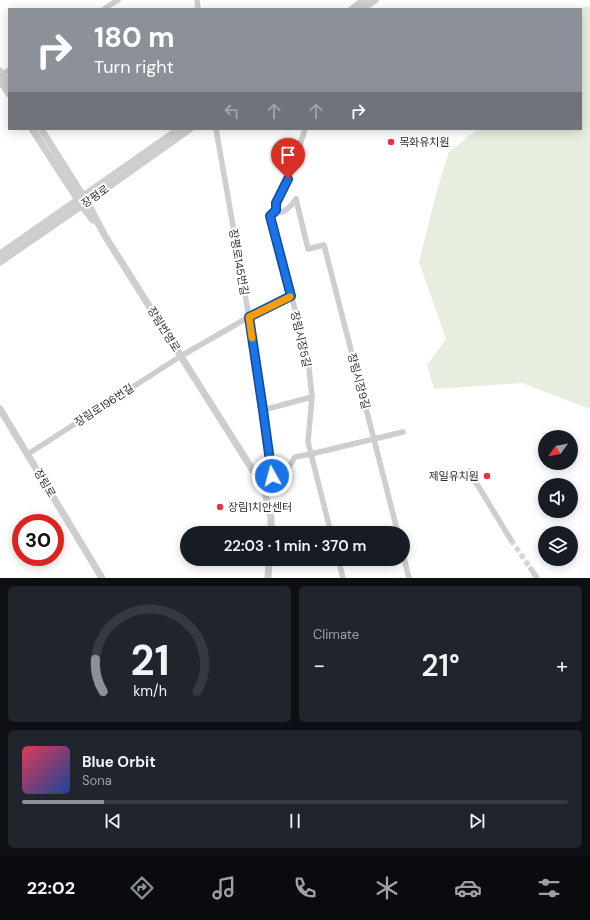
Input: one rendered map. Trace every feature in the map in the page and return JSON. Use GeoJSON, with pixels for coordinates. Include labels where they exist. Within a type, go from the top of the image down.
{"type":"FeatureCollection","features":[{"type":"Feature","properties":{"kind":"street"},"geometry":{"type":"LineString","coordinates":[[106,8],[118,0]]}},
{"type":"Feature","properties":{"kind":"street"},"geometry":{"type":"LineString","coordinates":[[353,8],[364,0]]}},
{"type":"Feature","properties":{"kind":"street"},"geometry":{"type":"LineString","coordinates":[[363,8],[375,0]]}},
{"type":"Feature","properties":{"kind":"street"},"geometry":{"type":"LineString","coordinates":[[1,75],[8,83]]}},
{"type":"Feature","properties":{"kind":"street"},"geometry":{"type":"LineString","coordinates":[[1,75],[8,92]]}},
{"type":"Feature","properties":{"kind":"street"},"geometry":{"type":"LineString","coordinates":[[33,130],[82,201]]}},
{"type":"Feature","properties":{"kind":"street"},"geometry":{"type":"LineString","coordinates":[[41,130],[82,201]]}},
{"type":"Feature","properties":{"kind":"street","name":"장평로"},"geometry":{"type":"LineString","coordinates":[[0,262],[178,130]]}},
{"type":"Feature","properties":{"kind":"street","name":"장평로"},"geometry":{"type":"LineString","coordinates":[[0,254],[188,130]]}},
{"type":"Feature","properties":{"kind":"street","name":"장평로145번길"},"geometry":{"type":"LineString","coordinates":[[216,130],[249,317],[272,476]]}},
{"type":"Feature","properties":{"kind":"street"},"geometry":{"type":"LineString","coordinates":[[270,216],[276,210],[276,203],[292,170],[305,130]]}},
{"type":"Feature","properties":{"kind":"street","name":"장림시장9길"},"geometry":{"type":"LineString","coordinates":[[270,216],[281,213],[291,207],[296,199],[308,249],[324,245],[396,526]]}},
{"type":"Feature","properties":{"kind":"street","name":"장림번영로"},"geometry":{"type":"LineString","coordinates":[[82,201],[264,488],[272,518],[271,526]]}},
{"type":"Feature","properties":{"kind":"street","name":"장림시장5길"},"geometry":{"type":"LineString","coordinates":[[270,216],[308,358],[312,397],[308,442],[329,526]]}},
{"type":"Feature","properties":{"kind":"street","name":"장림로196번길"},"geometry":{"type":"LineString","coordinates":[[28,454],[181,356],[249,317],[291,296]]}},
{"type":"Feature","properties":{"kind":"street"},"geometry":{"type":"LineString","coordinates":[[263,410],[312,397]]}},
{"type":"Feature","properties":{"kind":"street","name":"장림로"},"geometry":{"type":"LineString","coordinates":[[0,409],[102,578]]}},
{"type":"Feature","properties":{"kind":"street"},"geometry":{"type":"LineString","coordinates":[[264,488],[272,476],[283,476],[295,457],[403,432]]}},
{"type":"Feature","properties":{"kind":"street"},"geometry":{"type":"LineString","coordinates":[[469,470],[511,540]]}},
{"type":"Feature","properties":{"kind":"street"},"geometry":{"type":"LineString","coordinates":[[268,578],[269,566]]}},
{"type":"Feature","properties":{"kind":"street"},"geometry":{"type":"LineString","coordinates":[[340,566],[343,578]]}},
{"type":"Feature","properties":{"kind":"street"},"geometry":{"type":"LineString","coordinates":[[406,566],[409,578]]}},
{"type":"Feature","properties":{"kind":"street"},"geometry":{"type":"LineString","coordinates":[[531,569],[537,578]]}},
{"type":"Feature","properties":{"kind":"green space"},"geometry":{"type":"Polygon","coordinates":[[[590,6],[590,409],[522,383],[434,389],[427,365],[446,339],[419,262],[437,190],[449,152],[477,130],[582,130],[582,8],[580,8],[590,6]]]}},
{"type":"Feature","properties":{"kind":"tunnel"},"geometry":{"type":"LineString","coordinates":[[511,540],[531,569]]}},
{"type":"Feature","properties":{"kind":"slow traffic"},"geometry":{"type":"LineString","coordinates":[[252,338],[249,317],[290,297]]}},
{"type":"Feature","properties":{"kind":"place","name":"목화유치원"},"geometry":{"type":"Point","coordinates":[391,142]}},
{"type":"Feature","properties":{"kind":"place","name":"제일유치원"},"geometry":{"type":"Point","coordinates":[487,476]}},
{"type":"Feature","properties":{"kind":"place","name":"장림1치안센터"},"geometry":{"type":"Point","coordinates":[220,507]}},
{"type":"Feature","properties":{"kind":"route"},"geometry":{"type":"LineString","coordinates":[[272,476],[249,317],[291,296],[270,216],[276,210],[276,203],[288,179]]}}]}
